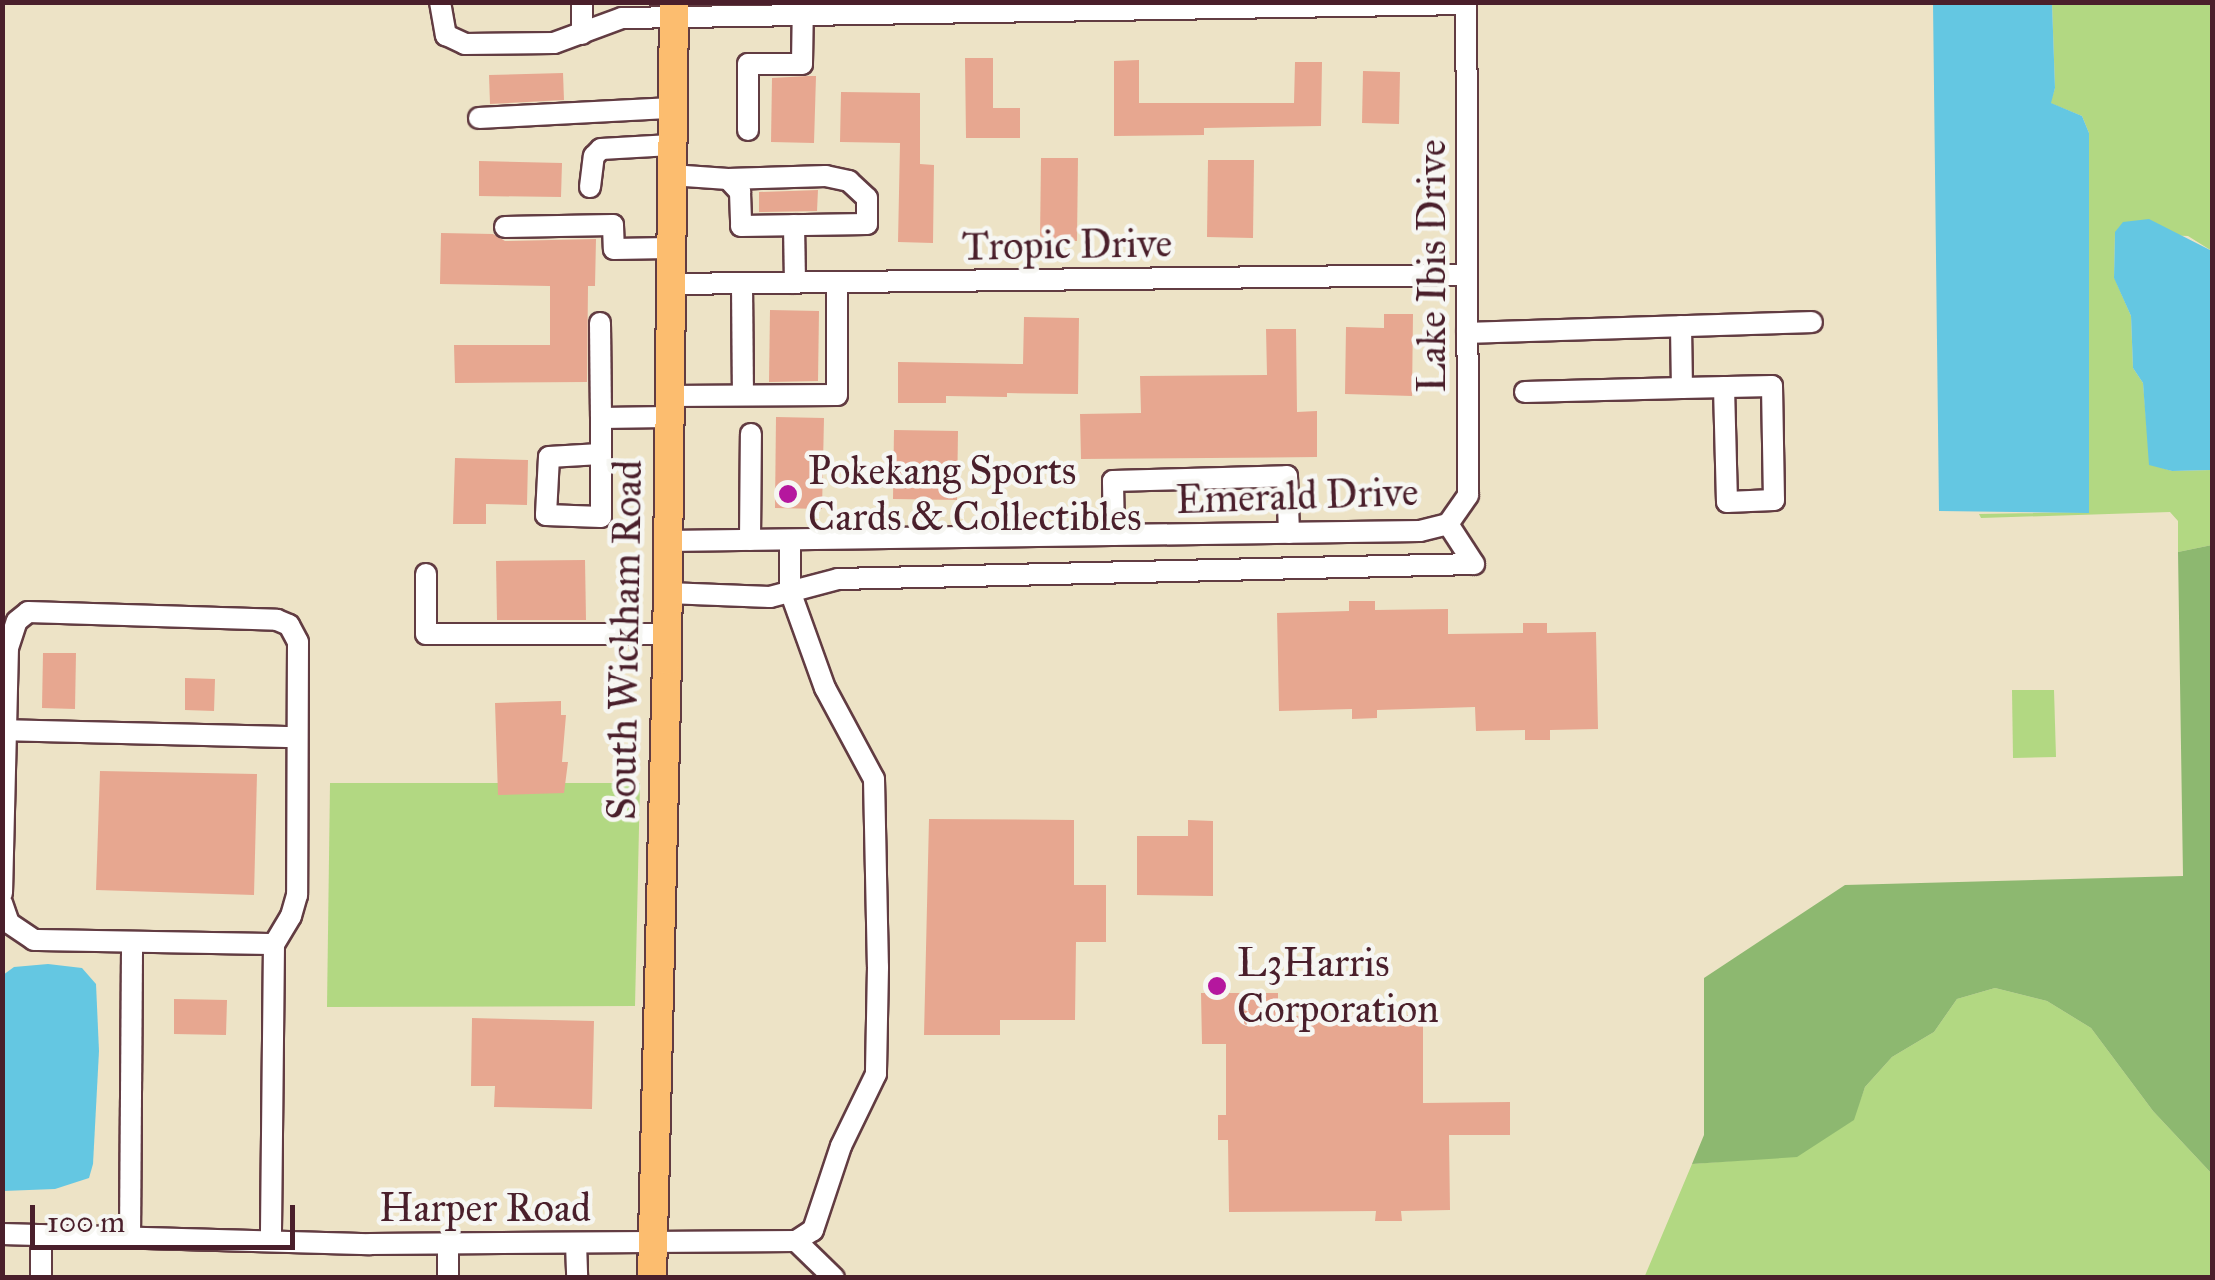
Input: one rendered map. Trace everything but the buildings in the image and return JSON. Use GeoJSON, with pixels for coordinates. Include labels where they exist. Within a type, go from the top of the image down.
{"type":"FeatureCollection","features":[{"type":"Feature","properties":{"kind":"main road","name":"South Wickham Road"},"geometry":{"type":"LineString","coordinates":[[652,1278],[667,634],[674,11]]}},
{"type":"Feature","properties":{"kind":"street"},"geometry":{"type":"LineString","coordinates":[[440,2],[446,35],[465,44],[554,42],[622,18],[674,11],[1466,3]]}},
{"type":"Feature","properties":{"kind":"street"},"geometry":{"type":"LineString","coordinates":[[582,2],[582,34]]}},
{"type":"Feature","properties":{"kind":"street","name":"Lake Ibis Drive"},"geometry":{"type":"LineString","coordinates":[[1448,524],[1468,494],[1466,3]]}},
{"type":"Feature","properties":{"kind":"street"},"geometry":{"type":"LineString","coordinates":[[748,130],[748,64],[802,64],[803,10]]}},
{"type":"Feature","properties":{"kind":"street"},"geometry":{"type":"LineString","coordinates":[[479,118],[672,108]]}},
{"type":"Feature","properties":{"kind":"street"},"geometry":{"type":"LineString","coordinates":[[590,187],[594,156],[601,149],[671,146]]}},
{"type":"Feature","properties":{"kind":"street"},"geometry":{"type":"LineString","coordinates":[[671,175],[728,179],[826,176],[850,180],[867,198],[867,224],[741,226],[740,192],[728,179]]}},
{"type":"Feature","properties":{"kind":"street"},"geometry":{"type":"LineString","coordinates":[[504,226],[613,225],[614,250],[669,248]]}},
{"type":"Feature","properties":{"kind":"street"},"geometry":{"type":"LineString","coordinates":[[794,225],[795,283]]}},
{"type":"Feature","properties":{"kind":"street","name":"Tropic Drive"},"geometry":{"type":"LineString","coordinates":[[668,284],[1466,275]]}},
{"type":"Feature","properties":{"kind":"street"},"geometry":{"type":"LineString","coordinates":[[600,418],[743,396],[837,395],[837,282]]}},
{"type":"Feature","properties":{"kind":"street"},"geometry":{"type":"LineString","coordinates":[[742,284],[743,396]]}},
{"type":"Feature","properties":{"kind":"street"},"geometry":{"type":"LineString","coordinates":[[1467,333],[1812,322]]}},
{"type":"Feature","properties":{"kind":"street"},"geometry":{"type":"LineString","coordinates":[[600,323],[600,454]]}},
{"type":"Feature","properties":{"kind":"street"},"geometry":{"type":"LineString","coordinates":[[1681,326],[1682,388]]}},
{"type":"Feature","properties":{"kind":"street"},"geometry":{"type":"LineString","coordinates":[[1525,392],[1682,388],[1724,387],[1772,386],[1774,500],[1727,502],[1724,387]]}},
{"type":"Feature","properties":{"kind":"street"},"geometry":{"type":"LineString","coordinates":[[750,540],[751,434]]}},
{"type":"Feature","properties":{"kind":"street"},"geometry":{"type":"LineString","coordinates":[[1114,536],[1112,481],[1287,476],[1289,533]]}},
{"type":"Feature","properties":{"kind":"street"},"geometry":{"type":"LineString","coordinates":[[667,593],[770,597],[838,579],[1474,564],[1448,524]]}},
{"type":"Feature","properties":{"kind":"street","name":"Emerald Drive"},"geometry":{"type":"LineString","coordinates":[[667,542],[1420,531],[1448,524]]}},
{"type":"Feature","properties":{"kind":"street"},"geometry":{"type":"LineString","coordinates":[[1216,534],[1218,571]]}},
{"type":"Feature","properties":{"kind":"street"},"geometry":{"type":"LineString","coordinates":[[790,540],[790,590],[825,688],[874,779],[876,1074],[841,1146],[814,1230],[796,1241],[834,1278]]}},
{"type":"Feature","properties":{"kind":"street"},"geometry":{"type":"LineString","coordinates":[[426,574],[426,634],[667,634]]}},
{"type":"Feature","properties":{"kind":"street"},"geometry":{"type":"LineString","coordinates":[[2,892],[8,648],[17,621],[28,612],[277,620],[289,625],[298,642],[297,896],[292,916],[274,944],[272,1241]]}},
{"type":"Feature","properties":{"kind":"street"},"geometry":{"type":"LineString","coordinates":[[4,730],[298,737]]}},
{"type":"Feature","properties":{"kind":"street"},"geometry":{"type":"LineString","coordinates":[[2,903],[9,923],[34,940]]}},
{"type":"Feature","properties":{"kind":"street"},"geometry":{"type":"LineString","coordinates":[[2,940],[274,944]]}},
{"type":"Feature","properties":{"kind":"street"},"geometry":{"type":"LineString","coordinates":[[130,1238],[132,942]]}},
{"type":"Feature","properties":{"kind":"street","name":"Harper Road"},"geometry":{"type":"LineString","coordinates":[[2,1234],[448,1244],[796,1241]]}},
{"type":"Feature","properties":{"kind":"street"},"geometry":{"type":"LineString","coordinates":[[40,1278],[41,1235]]}},
{"type":"Feature","properties":{"kind":"street"},"geometry":{"type":"LineString","coordinates":[[576,1242],[576,1278]]}},
{"type":"Feature","properties":{"kind":"street"},"geometry":{"type":"LineString","coordinates":[[448,1244],[448,1278]]}},
{"type":"Feature","properties":{"kind":"green space"},"geometry":{"type":"Polygon","coordinates":[[[2052,3],[2212,3],[2212,251],[2188,236],[2115,233],[2114,277],[2131,316],[2133,368],[2143,383],[2150,464],[2172,471],[2212,470],[2212,545],[2178,552],[2178,521],[2170,512],[1981,518],[1979,514],[2089,512],[2089,133],[2082,116],[2050,103],[2055,88],[2052,3]]]}},
{"type":"Feature","properties":{"kind":"green space"},"geometry":{"type":"Polygon","coordinates":[[[2212,545],[2212,1174],[2153,1111],[2091,1028],[2047,1001],[1995,988],[1957,999],[1934,1032],[1892,1057],[1865,1087],[1854,1120],[1797,1157],[1692,1164],[1704,1135],[1704,978],[1845,885],[2183,876],[2178,552],[2212,545]]]}},
{"type":"Feature","properties":{"kind":"green space"},"geometry":{"type":"Polygon","coordinates":[[[2012,690],[2054,690],[2056,757],[2013,758],[2012,690]]]}},
{"type":"Feature","properties":{"kind":"green space"},"geometry":{"type":"Polygon","coordinates":[[[330,783],[640,783],[635,1006],[327,1007],[330,783]]]}},
{"type":"Feature","properties":{"kind":"green space"},"geometry":{"type":"Polygon","coordinates":[[[1995,988],[2047,1001],[2091,1028],[2153,1111],[2212,1174],[2212,1277],[1644,1278],[1692,1164],[1797,1156],[1853,1120],[1865,1087],[1892,1057],[1934,1032],[1957,999],[1995,988]]]}},
{"type":"Feature","properties":{"kind":"water"},"geometry":{"type":"Polygon","coordinates":[[[1933,3],[2052,3],[2055,88],[2051,103],[2082,116],[2089,133],[2089,513],[1939,511],[1933,3]]]}},
{"type":"Feature","properties":{"kind":"water"},"geometry":{"type":"Polygon","coordinates":[[[2149,219],[2212,251],[2212,470],[2172,471],[2149,465],[2143,383],[2133,368],[2131,316],[2114,278],[2115,232],[2123,222],[2149,219]]]}},
{"type":"Feature","properties":{"kind":"water"},"geometry":{"type":"Polygon","coordinates":[[[48,964],[82,968],[96,984],[99,1051],[93,1164],[89,1178],[55,1189],[3,1191],[3,975],[14,967],[48,964]]]}},
{"type":"Feature","properties":{"kind":"place","name":"Pokekang Sports Cards & Collectibles"},"geometry":{"type":"Point","coordinates":[788,494]}},
{"type":"Feature","properties":{"kind":"place","name":"L3Harris Corporation"},"geometry":{"type":"Point","coordinates":[1217,986]}}]}
